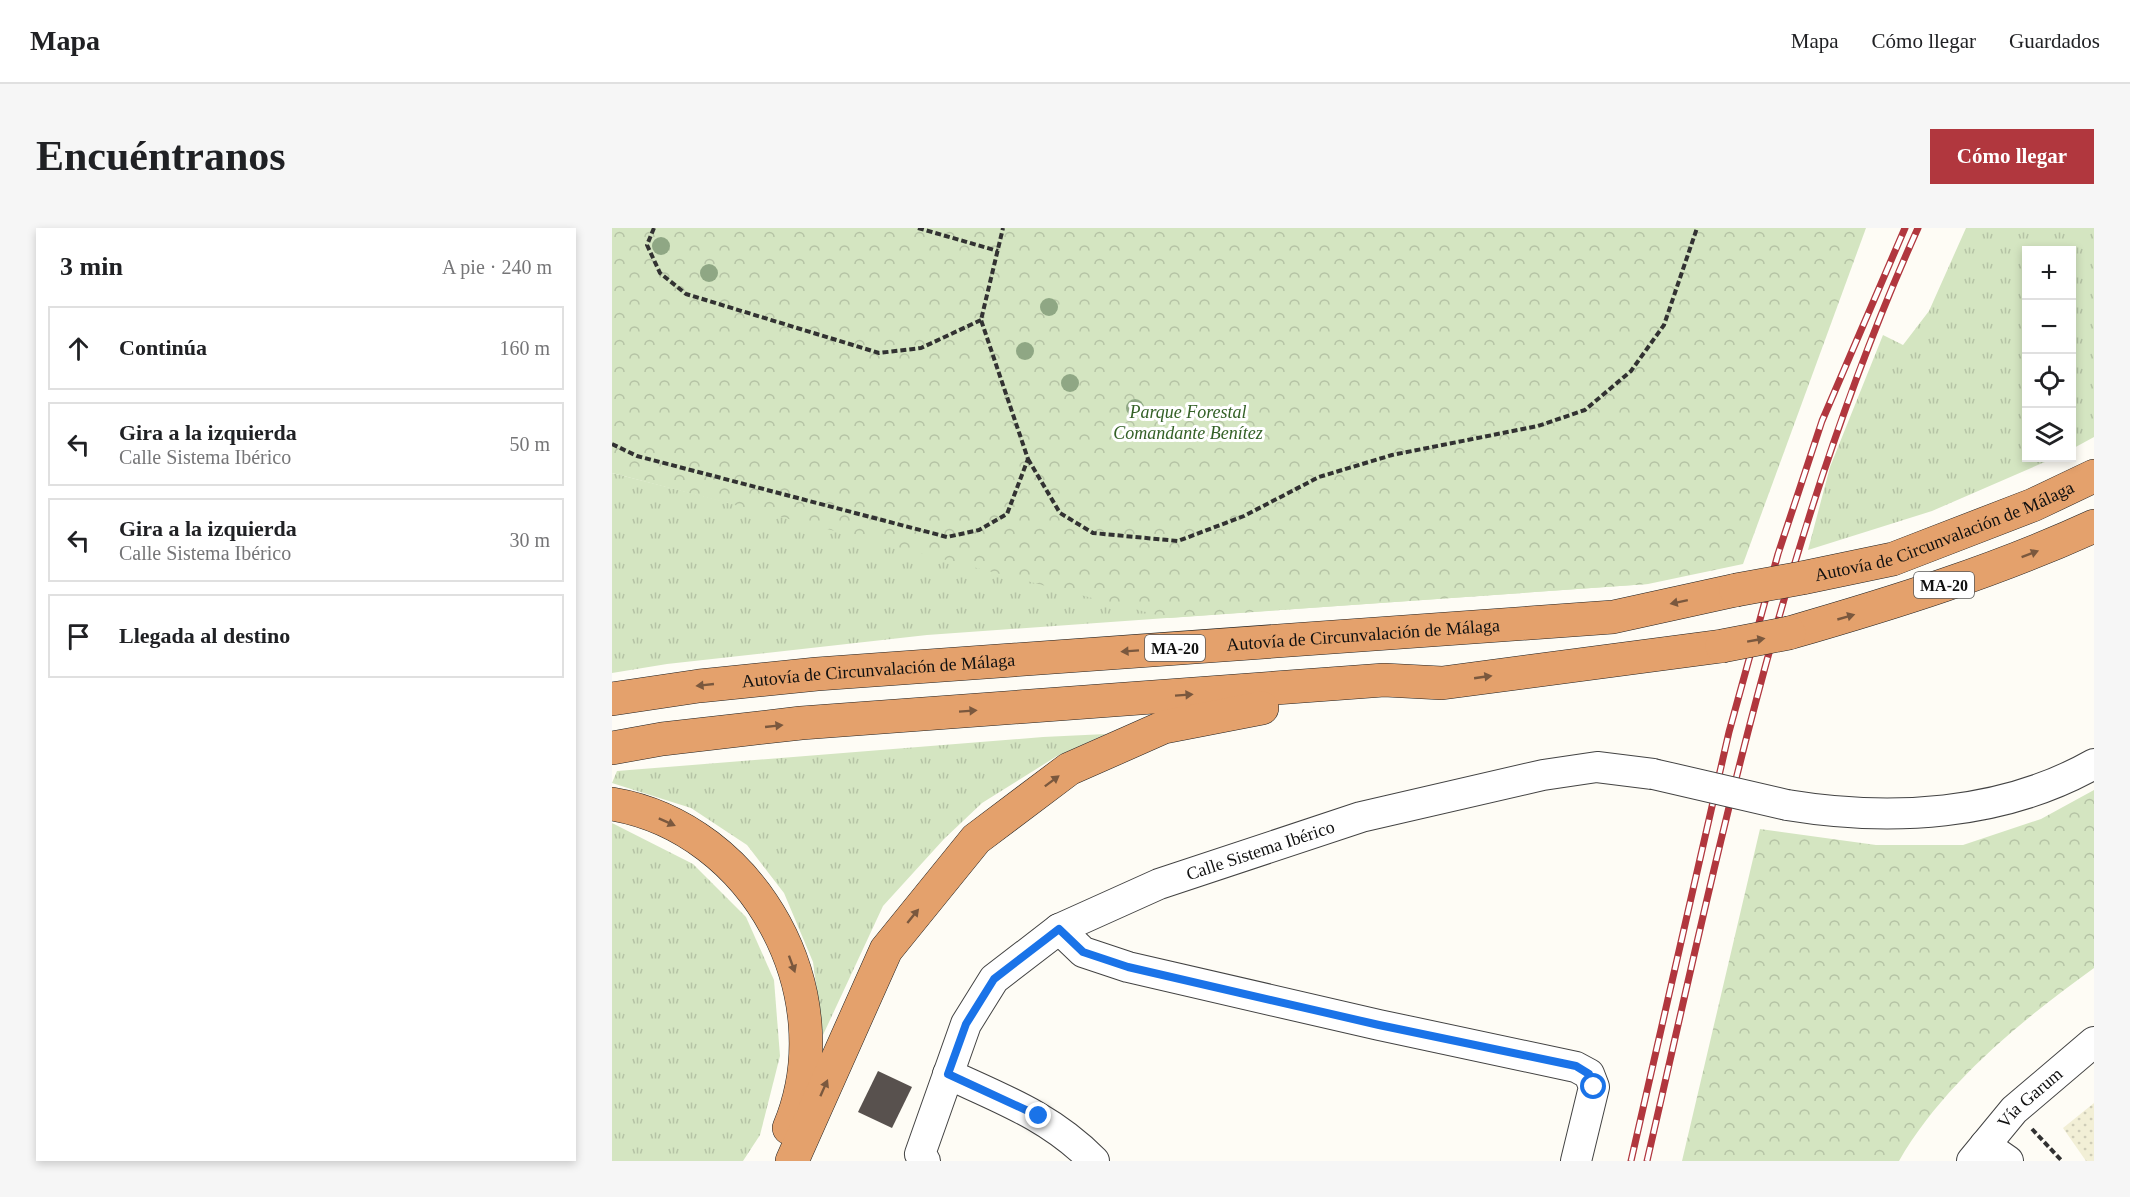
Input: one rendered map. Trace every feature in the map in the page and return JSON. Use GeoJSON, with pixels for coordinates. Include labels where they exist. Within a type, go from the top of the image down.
{"type":"FeatureCollection","features":[{"type":"Feature","properties":{"kind":"highway","name":"Autovía de Circunvalación de Málaga"},"geometry":{"type":"LineString","coordinates":[[612,699],[699,686],[817,674],[1613,616],[1893,559],[2033,505],[2094,476]]}},
{"type":"Feature","properties":{"kind":"highway","name":"MA-20"},"geometry":{"type":"LineString","coordinates":[[612,748],[662,739],[801,723],[1384,680],[1442,683],[1722,646],[1789,633],[1916,595],[2033,554],[2094,526]]}},
{"type":"Feature","properties":{"kind":"highway"},"geometry":{"type":"LineString","coordinates":[[792,1161],[886,950],[976,839],[1069,769],[1164,728],[1248,708],[1376,701],[1442,683]]}},
{"type":"Feature","properties":{"kind":"highway"},"geometry":{"type":"LineString","coordinates":[[612,804],[636,808],[679,827],[723,857],[754,890],[780,932],[798,979],[806,1024],[804,1071],[793,1118],[775,1161]]}},
{"type":"Feature","properties":{"kind":"street","name":"Calle Sistema Ibérico"},"geometry":{"type":"LineString","coordinates":[[925,1161],[920,1154],[966,1024],[994,979],[1059,929],[1159,884],[1362,817],[1543,775],[1597,767],[1653,774],[1787,805],[1821,810],[1903,814],[1989,804],[2072,777],[2094,764]]}},
{"type":"Feature","properties":{"kind":"street"},"geometry":{"type":"LineString","coordinates":[[1059,929],[1083,952],[1128,967],[1368,1022],[1576,1066],[1589,1074],[1594,1087],[1576,1161]]}},
{"type":"Feature","properties":{"kind":"street","name":"Vía Garum"},"geometry":{"type":"LineString","coordinates":[[1988,1156],[2014,1110],[2094,1042]]}},
{"type":"Feature","properties":{"kind":"street"},"geometry":{"type":"LineString","coordinates":[[948,1074],[1039,1116],[1076,1143],[1094,1161]]}},
{"type":"Feature","properties":{"kind":"path"},"geometry":{"type":"LineString","coordinates":[[654,228],[647,245],[660,273],[686,294],[879,353],[921,348],[981,320]]}},
{"type":"Feature","properties":{"kind":"path"},"geometry":{"type":"LineString","coordinates":[[918,228],[998,251]]}},
{"type":"Feature","properties":{"kind":"path"},"geometry":{"type":"LineString","coordinates":[[1003,228],[981,320],[1028,459],[1060,513],[1093,533],[1178,541],[1244,516],[1319,477],[1392,455],[1538,426],[1585,410],[1631,371],[1664,326],[1698,228]]}},
{"type":"Feature","properties":{"kind":"path"},"geometry":{"type":"LineString","coordinates":[[612,444],[637,456],[947,537],[979,530],[1007,514],[1028,459]]}},
{"type":"Feature","properties":{"kind":"path"},"geometry":{"type":"LineString","coordinates":[[2014,1110],[2062,1161]]}},
{"type":"Feature","properties":{"kind":"shaded area"},"geometry":{"type":"Polygon","coordinates":[[[2094,1103],[2094,1161],[2086,1161],[2063,1128],[2094,1103]]]}},
{"type":"Feature","properties":{"kind":"green space","name":"Parque Forestal Comandante Benítez"},"geometry":{"type":"Polygon","coordinates":[[[612,228],[1866,228],[1743,564],[1648,584],[1169,618],[612,473],[612,228]]]}},
{"type":"Feature","properties":{"kind":"green space"},"geometry":{"type":"Polygon","coordinates":[[[1966,228],[2094,228],[2094,437],[2076,447],[2076,246],[2022,246],[2022,462],[2045,462],[1932,511],[1808,550],[1830,467],[1883,335],[1903,345],[1929,311],[1966,228]]]}},
{"type":"Feature","properties":{"kind":"green space"},"geometry":{"type":"Polygon","coordinates":[[[612,453],[1599,567],[1648,584],[927,635],[667,664],[612,673],[612,473],[805,522],[612,453]]]}},
{"type":"Feature","properties":{"kind":"green space"},"geometry":{"type":"Polygon","coordinates":[[[1106,734],[1057,756],[982,803],[944,839],[883,906],[823,1035],[813,962],[784,893],[747,845],[691,808],[612,783],[617,771],[1106,734]]]}},
{"type":"Feature","properties":{"kind":"green space"},"geometry":{"type":"Polygon","coordinates":[[[2094,790],[2094,968],[2040,1009],[1986,1055],[1938,1106],[1899,1161],[1682,1161],[1760,829],[1876,845],[1963,845],[2041,819],[2094,790]]]}},
{"type":"Feature","properties":{"kind":"green space"},"geometry":{"type":"Polygon","coordinates":[[[612,823],[693,864],[746,917],[774,980],[780,1056],[760,1135],[743,1161],[612,1161],[612,823]]]}},
{"type":"Feature","properties":{"kind":"building"},"geometry":{"type":"Polygon","coordinates":[[[878,1071],[912,1087],[892,1128],[858,1112],[878,1071]]]}},
{"type":"Feature","properties":{"kind":"railway"},"geometry":{"type":"LineString","coordinates":[[1631,1161],[1729,732],[1778,554],[1822,421],[1905,228]]}},
{"type":"Feature","properties":{"kind":"railway"},"geometry":{"type":"LineString","coordinates":[[1647,1161],[1729,805],[1793,570],[1829,455],[1871,340],[1918,228]]}},
{"type":"Feature","properties":{"kind":"route"},"geometry":{"type":"LineString","coordinates":[[1039,1116],[948,1074],[966,1024],[994,979],[1059,929],[1083,952],[1128,967],[1379,1025],[1576,1066],[1589,1074],[1594,1087]]}}]}
